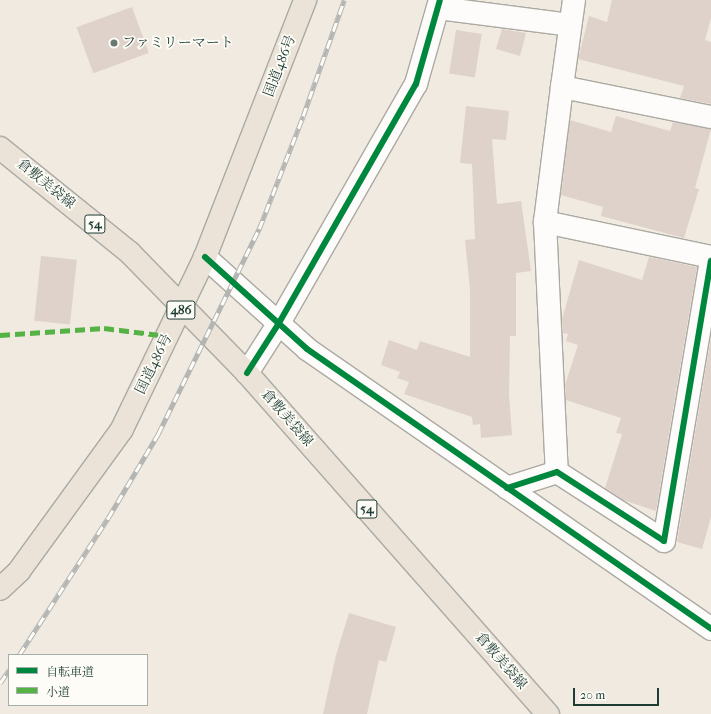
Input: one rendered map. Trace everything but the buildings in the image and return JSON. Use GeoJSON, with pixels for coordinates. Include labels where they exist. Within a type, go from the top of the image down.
{"type":"FeatureCollection","features":[{"type":"Feature","properties":{"kind":"main road","name":"国道486号"},"geometry":{"type":"LineString","coordinates":[[0,589],[19,571],[122,429],[182,308],[205,257],[305,0]]}},
{"type":"Feature","properties":{"kind":"main road","name":"倉敷美袋線"},"geometry":{"type":"LineString","coordinates":[[0,148],[130,253],[247,373],[548,714]]}},
{"type":"Feature","properties":{"kind":"street"},"geometry":{"type":"LineString","coordinates":[[557,472],[544,222],[574,0]]}},
{"type":"Feature","properties":{"kind":"street"},"geometry":{"type":"LineString","coordinates":[[247,373],[279,323],[416,84],[439,4],[570,25]]}},
{"type":"Feature","properties":{"kind":"street"},"geometry":{"type":"LineString","coordinates":[[562,87],[711,117]]}},
{"type":"Feature","properties":{"kind":"street"},"geometry":{"type":"LineString","coordinates":[[544,222],[711,257]]}},
{"type":"Feature","properties":{"kind":"street"},"geometry":{"type":"LineString","coordinates":[[205,257],[307,349],[711,630]]}},
{"type":"Feature","properties":{"kind":"street"},"geometry":{"type":"LineString","coordinates":[[557,472],[664,541],[711,261]]}},
{"type":"Feature","properties":{"kind":"street"},"geometry":{"type":"LineString","coordinates":[[507,488],[557,472]]}},
{"type":"Feature","properties":{"kind":"railway"},"geometry":{"type":"LineString","coordinates":[[20,654],[108,518],[158,434],[259,229],[303,116],[344,0]]}},
{"type":"Feature","properties":{"kind":"railway"},"geometry":{"type":"LineString","coordinates":[[0,683],[8,671]]}},
{"type":"Feature","properties":{"kind":"marked path"},"geometry":{"type":"LineString","coordinates":[[0,335],[104,328],[168,336]]}},
{"type":"Feature","properties":{"kind":"cycle path"},"geometry":{"type":"LineString","coordinates":[[247,373],[279,323],[416,84],[440,0]]}},
{"type":"Feature","properties":{"kind":"cycle path"},"geometry":{"type":"LineString","coordinates":[[205,257],[307,349],[711,629]]}},
{"type":"Feature","properties":{"kind":"cycle path"},"geometry":{"type":"LineString","coordinates":[[507,488],[557,472],[664,541],[711,261]]}},
{"type":"Feature","properties":{"kind":"place","name":"ファミリーマート"},"geometry":{"type":"Point","coordinates":[114,43]}}]}
